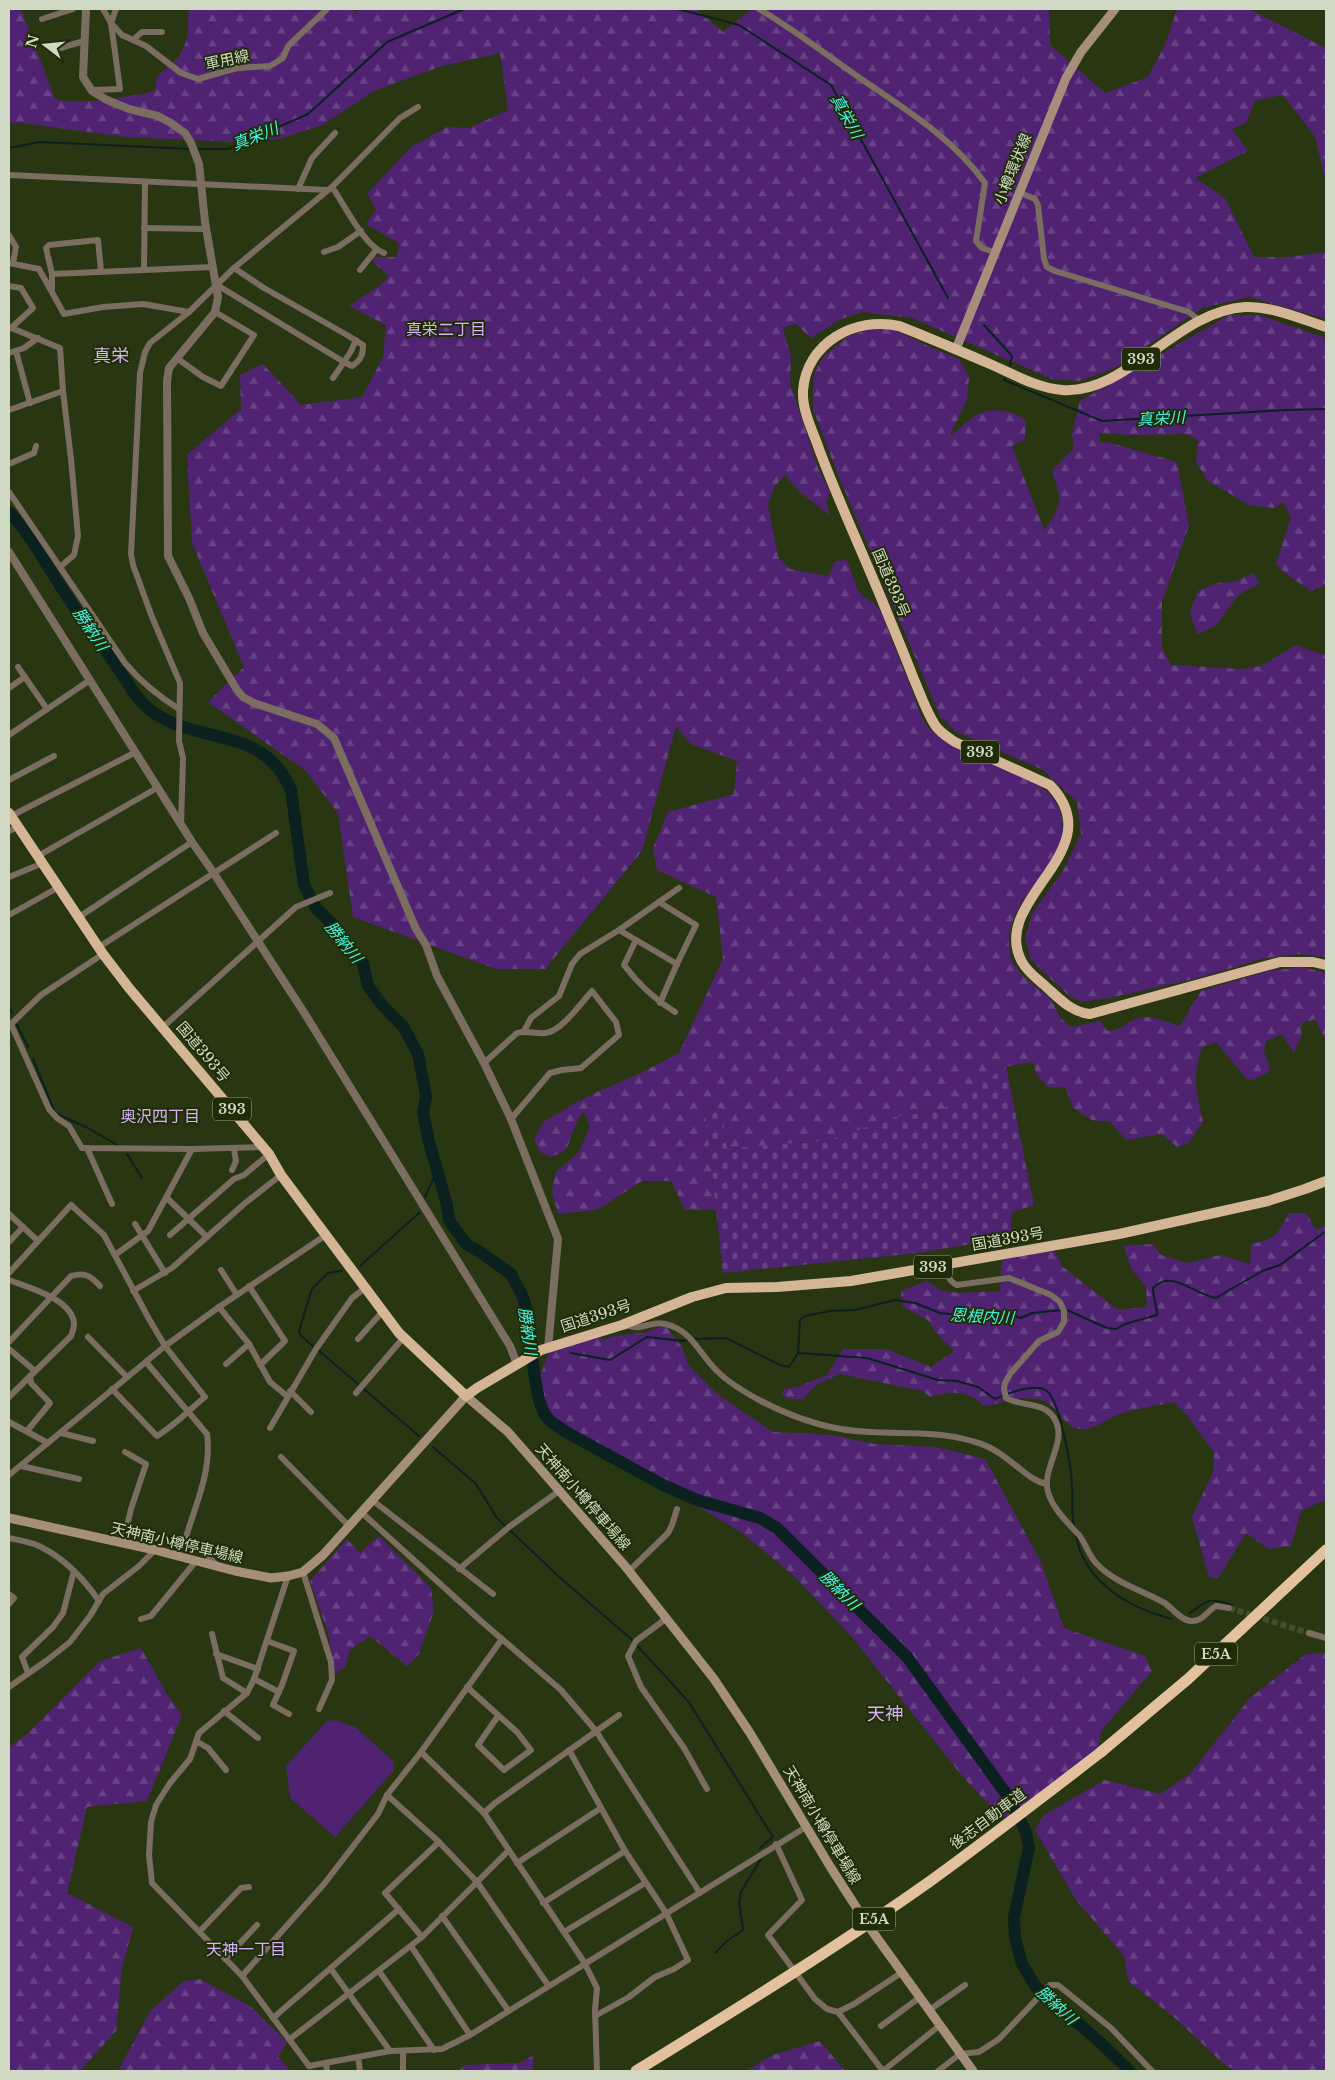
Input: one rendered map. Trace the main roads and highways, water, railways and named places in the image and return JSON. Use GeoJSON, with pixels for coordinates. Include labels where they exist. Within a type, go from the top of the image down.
{"type":"FeatureCollection","features":[{"type":"Feature","properties":{"kind":"highway","name":"国道393号"},"geometry":{"type":"LineString","coordinates":[[1326,327],[1275,311],[1247,307],[1218,312],[1200,321],[1106,382],[1076,390],[1062,390],[1034,383],[899,326],[877,323],[852,328],[831,340],[815,356],[805,379],[804,404],[835,490],[936,727],[944,736],[955,742],[1050,785],[1059,794],[1066,806],[1068,820],[1064,847],[1020,917],[1016,931],[1017,945],[1023,964],[1030,973],[1069,1007],[1079,1013],[1090,1014],[1280,962],[1313,962],[1326,965]]}},
{"type":"Feature","properties":{"kind":"highway","name":"国道393号"},"geometry":{"type":"LineString","coordinates":[[10,814],[13,829],[40,859],[101,950],[266,1151],[383,1311],[404,1337],[466,1396],[545,1349],[622,1325],[692,1298],[726,1288],[777,1287],[851,1281],[1119,1234],[1268,1201],[1305,1190],[1326,1181]]}},
{"type":"Feature","properties":{"kind":"highway","name":"後志自動車道"},"geometry":{"type":"LineString","coordinates":[[636,2071],[828,1950],[998,1832],[1102,1753],[1188,1679],[1326,1550]]}},
{"type":"Feature","properties":{"kind":"highway","name":"後志自動車道"},"geometry":{"type":"LineString","coordinates":[[645,2071],[830,1953],[930,1886],[1000,1835],[1191,1682],[1326,1556]]}},
{"type":"Feature","properties":{"kind":"main road","name":"小樽環状線"},"geometry":{"type":"LineString","coordinates":[[956,349],[1018,192],[1066,78],[1081,52],[1115,9]]}},
{"type":"Feature","properties":{"kind":"main road","name":"天神南小樽停車場線"},"geometry":{"type":"LineString","coordinates":[[9,1518],[156,1550],[271,1578],[303,1572],[323,1555],[466,1396],[508,1432],[629,1571],[714,1679],[831,1868],[901,1973],[973,2071]]}},
{"type":"Feature","properties":{"kind":"waterway","name":"真栄川"},"geometry":{"type":"LineString","coordinates":[[196,149],[229,149],[308,114],[387,42],[464,9]]}},
{"type":"Feature","properties":{"kind":"waterway","name":"真栄川"},"geometry":{"type":"LineString","coordinates":[[678,9],[739,25],[831,85],[948,298]]}},
{"type":"Feature","properties":{"kind":"waterway","name":"真栄川"},"geometry":{"type":"LineString","coordinates":[[9,148],[40,142],[192,149]]}},
{"type":"Feature","properties":{"kind":"waterway","name":"真栄川"},"geometry":{"type":"LineString","coordinates":[[984,325],[1012,356],[1010,365]]}},
{"type":"Feature","properties":{"kind":"waterway","name":"真栄川"},"geometry":{"type":"LineString","coordinates":[[1005,378],[1004,380],[1102,421],[1326,409]]}},
{"type":"Feature","properties":{"kind":"waterway","name":"勝納川"},"geometry":{"type":"LineString","coordinates":[[9,512],[33,543],[74,607],[135,693],[149,709],[168,721],[246,745],[263,754],[279,769],[291,790],[304,885],[316,908],[334,926],[344,945],[363,963],[368,986],[383,1006],[403,1026],[418,1054],[426,1096],[423,1113],[429,1142],[447,1205],[449,1220],[466,1244],[511,1274],[522,1295],[528,1313],[534,1373],[539,1400],[544,1413],[550,1421],[566,1432],[661,1484],[697,1500],[760,1518],[777,1528],[907,1657],[1007,1795],[1026,1832],[1029,1848],[1014,1917],[1015,1938],[1022,1964],[1036,1987],[1130,2071]]}},
{"type":"Feature","properties":{"kind":"waterway"},"geometry":{"type":"LineString","coordinates":[[9,1006],[12,1013]]}},
{"type":"Feature","properties":{"kind":"waterway"},"geometry":{"type":"LineString","coordinates":[[17,1025],[28,1047]]}},
{"type":"Feature","properties":{"kind":"waterway"},"geometry":{"type":"LineString","coordinates":[[33,1059],[54,1110],[59,1115],[88,1128],[119,1146]]}},
{"type":"Feature","properties":{"kind":"waterway"},"geometry":{"type":"LineString","coordinates":[[127,1154],[142,1178]]}},
{"type":"Feature","properties":{"kind":"waterway"},"geometry":{"type":"LineString","coordinates":[[425,1197],[438,1169]]}},
{"type":"Feature","properties":{"kind":"waterway"},"geometry":{"type":"LineString","coordinates":[[360,1266],[419,1213]]}},
{"type":"Feature","properties":{"kind":"waterway","name":"恩根内川"},"geometry":{"type":"LineString","coordinates":[[1067,1310],[1107,1328],[1116,1329],[1125,1324],[1157,1315],[1153,1288],[1160,1283],[1168,1281],[1183,1284],[1216,1298],[1262,1271],[1280,1265],[1326,1231]]}},
{"type":"Feature","properties":{"kind":"waterway"},"geometry":{"type":"LineString","coordinates":[[314,1347],[301,1336],[299,1331],[312,1289],[328,1273],[341,1271]]}},
{"type":"Feature","properties":{"kind":"waterway","name":"恩根内川"},"geometry":{"type":"LineString","coordinates":[[693,1339],[726,1338],[780,1365],[789,1367],[798,1353],[800,1320],[805,1316],[830,1311],[855,1310],[895,1300],[915,1303],[940,1313],[968,1316],[1006,1314],[1021,1318],[1032,1313],[1062,1310]]}},
{"type":"Feature","properties":{"kind":"waterway","name":"恩根内川"},"geometry":{"type":"LineString","coordinates":[[571,1353],[610,1360],[647,1337],[688,1340]]}},
{"type":"Feature","properties":{"kind":"waterway","name":"恩根内川"},"geometry":{"type":"LineString","coordinates":[[531,1344],[537,1342]]}},
{"type":"Feature","properties":{"kind":"waterway"},"geometry":{"type":"LineString","coordinates":[[318,1350],[419,1436]]}},
{"type":"Feature","properties":{"kind":"waterway"},"geometry":{"type":"LineString","coordinates":[[798,1353],[867,1358],[938,1380],[957,1381],[978,1387],[995,1399],[1028,1388],[1047,1391],[1052,1398],[1061,1421],[1068,1452],[1074,1526]]}},
{"type":"Feature","properties":{"kind":"waterway"},"geometry":{"type":"LineString","coordinates":[[433,1447],[476,1484],[497,1518],[557,1575],[630,1638],[688,1701],[773,1837],[760,1848]]}},
{"type":"Feature","properties":{"kind":"waterway"},"geometry":{"type":"LineString","coordinates":[[1076,1535],[1088,1566],[1111,1590],[1140,1608],[1172,1619]]}},
{"type":"Feature","properties":{"kind":"waterway"},"geometry":{"type":"LineString","coordinates":[[1190,1613],[1209,1601],[1219,1601],[1232,1605]]}},
{"type":"Feature","properties":{"kind":"waterway"},"geometry":{"type":"LineString","coordinates":[[715,1953],[727,1941],[743,1930],[739,1902],[741,1892],[762,1857]]}},
{"type":"Feature","properties":{"kind":"tunnel"},"geometry":{"type":"LineString","coordinates":[[1229,1608],[1309,1633]]}},
{"type":"Feature","properties":{"kind":"district","name":"真栄二丁目"},"geometry":{"type":"Point","coordinates":[446,329]}},
{"type":"Feature","properties":{"kind":"district","name":"真栄"},"geometry":{"type":"Point","coordinates":[111,356]}},
{"type":"Feature","properties":{"kind":"district","name":"奥沢四丁目"},"geometry":{"type":"Point","coordinates":[160,1116]}},
{"type":"Feature","properties":{"kind":"district","name":"天神"},"geometry":{"type":"Point","coordinates":[885,1714]}},
{"type":"Feature","properties":{"kind":"district","name":"天神一丁目"},"geometry":{"type":"Point","coordinates":[246,1949]}}]}
